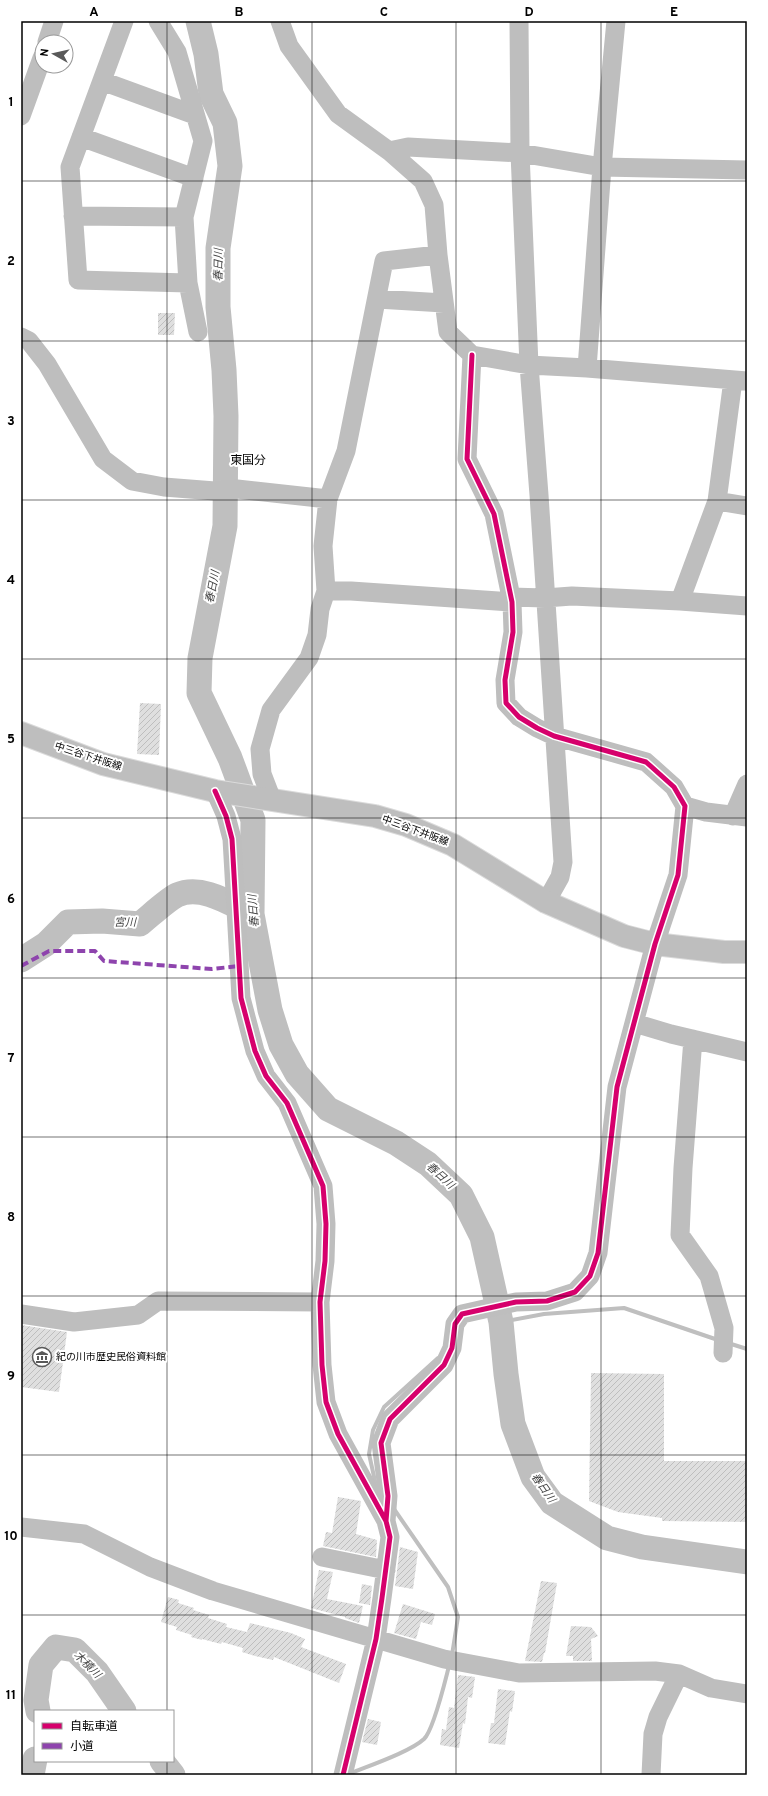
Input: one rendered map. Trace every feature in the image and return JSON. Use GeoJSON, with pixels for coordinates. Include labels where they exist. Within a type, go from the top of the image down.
{"type":"FeatureCollection","features":[{"type":"Feature","properties":{"kind":"main road","name":"中三谷下井阪線"},"geometry":{"type":"LineString","coordinates":[[21,733],[103,764],[220,792],[375,816],[406,825],[453,845],[546,902],[612,931],[655,944],[724,952],[747,952]]}},
{"type":"Feature","properties":{"kind":"street"},"geometry":{"type":"LineString","coordinates":[[50,34],[54,21]]}},
{"type":"Feature","properties":{"kind":"street"},"geometry":{"type":"LineString","coordinates":[[124,21],[70,167],[78,280],[188,283]]}},
{"type":"Feature","properties":{"kind":"street"},"geometry":{"type":"LineString","coordinates":[[158,21],[177,52],[203,141],[184,217],[188,283],[198,332]]}},
{"type":"Feature","properties":{"kind":"street"},"geometry":{"type":"LineString","coordinates":[[280,21],[289,46],[338,114],[389,151],[423,181],[434,205],[438,255],[448,332],[472,355],[529,365],[587,368],[740,381],[716,501],[680,601]]}},
{"type":"Feature","properties":{"kind":"street"},"geometry":{"type":"LineString","coordinates":[[518,21],[520,153],[529,365],[539,487],[563,862],[560,876],[546,902]]}},
{"type":"Feature","properties":{"kind":"street"},"geometry":{"type":"LineString","coordinates":[[587,368],[602,167],[616,21]]}},
{"type":"Feature","properties":{"kind":"street"},"geometry":{"type":"LineString","coordinates":[[21,116],[28,75]]}},
{"type":"Feature","properties":{"kind":"street"},"geometry":{"type":"LineString","coordinates":[[102,81],[195,115]]}},
{"type":"Feature","properties":{"kind":"street"},"geometry":{"type":"LineString","coordinates":[[81,137],[194,178]]}},
{"type":"Feature","properties":{"kind":"street"},"geometry":{"type":"LineString","coordinates":[[389,151],[408,147],[520,153],[602,167],[747,170]]}},
{"type":"Feature","properties":{"kind":"street"},"geometry":{"type":"LineString","coordinates":[[73,216],[184,217]]}},
{"type":"Feature","properties":{"kind":"street"},"geometry":{"type":"LineString","coordinates":[[270,799],[262,774],[260,749],[271,710],[309,658],[317,635],[320,609],[326,591],[323,546],[328,499],[346,451],[384,261],[438,255]]}},
{"type":"Feature","properties":{"kind":"street"},"geometry":{"type":"LineString","coordinates":[[376,299],[444,303]]}},
{"type":"Feature","properties":{"kind":"street"},"geometry":{"type":"LineString","coordinates":[[21,337],[29,341],[47,364],[104,459],[132,481],[164,488],[215,491],[237,489],[328,499]]}},
{"type":"Feature","properties":{"kind":"street"},"geometry":{"type":"LineString","coordinates":[[386,1521],[388,1496],[381,1443],[390,1419],[444,1365],[452,1348],[455,1324],[462,1314],[516,1302],[547,1302],[575,1292],[590,1276],[598,1253],[617,1086],[655,944],[678,875],[685,806],[674,787],[646,762],[554,736],[519,718],[506,703],[505,680],[513,632],[512,599],[494,514],[467,459],[472,355]]}},
{"type":"Feature","properties":{"kind":"street"},"geometry":{"type":"LineString","coordinates":[[716,501],[747,506]]}},
{"type":"Feature","properties":{"kind":"street"},"geometry":{"type":"LineString","coordinates":[[326,591],[512,599],[572,596],[747,606]]}},
{"type":"Feature","properties":{"kind":"street"},"geometry":{"type":"LineString","coordinates":[[685,806],[706,812],[740,816],[747,784]]}},
{"type":"Feature","properties":{"kind":"street"},"geometry":{"type":"LineString","coordinates":[[220,792],[232,839],[237,897],[241,998],[256,1051],[266,1076],[287,1103],[322,1186],[326,1224],[325,1261],[320,1302],[322,1365],[326,1402],[338,1434],[386,1521],[390,1536],[376,1639],[343,1775]]}},
{"type":"Feature","properties":{"kind":"street"},"geometry":{"type":"LineString","coordinates":[[634,1023],[747,1052]]}},
{"type":"Feature","properties":{"kind":"street"},"geometry":{"type":"LineString","coordinates":[[693,1039],[682,1168],[680,1235],[709,1276],[724,1328],[723,1353]]}},
{"type":"Feature","properties":{"kind":"street"},"geometry":{"type":"LineString","coordinates":[[21,1314],[74,1322],[138,1315],[158,1300],[320,1302]]}},
{"type":"Feature","properties":{"kind":"street"},"geometry":{"type":"LineString","coordinates":[[21,1529],[84,1534],[150,1566],[213,1591],[450,1660],[519,1673],[655,1670],[679,1674],[711,1688],[747,1694]]}},
{"type":"Feature","properties":{"kind":"street"},"geometry":{"type":"LineString","coordinates":[[322,1557],[386,1570]]}},
{"type":"Feature","properties":{"kind":"street"},"geometry":{"type":"LineString","coordinates":[[651,1775],[653,1734],[658,1717],[679,1674]]}},
{"type":"Feature","properties":{"kind":"building"},"geometry":{"type":"Polygon","coordinates":[[[158,313],[175,313],[174,335],[158,335],[158,313]]]}},
{"type":"Feature","properties":{"kind":"building"},"geometry":{"type":"Polygon","coordinates":[[[140,703],[161,704],[159,755],[137,754],[140,703]]]}},
{"type":"Feature","properties":{"kind":"building","name":"紀の川市歴史民俗資料館"},"geometry":{"type":"Polygon","coordinates":[[[21,1325],[67,1332],[59,1392],[21,1387],[21,1325]]]}},
{"type":"Feature","properties":{"kind":"building"},"geometry":{"type":"Polygon","coordinates":[[[591,1373],[664,1374],[664,1461],[747,1461],[747,1522],[662,1521],[662,1518],[618,1512],[589,1501],[591,1373]]]}},
{"type":"Feature","properties":{"kind":"building"},"geometry":{"type":"Polygon","coordinates":[[[338,1497],[361,1501],[356,1534],[377,1540],[376,1557],[323,1546],[326,1532],[332,1533],[338,1497]]]}},
{"type":"Feature","properties":{"kind":"building"},"geometry":{"type":"Polygon","coordinates":[[[400,1547],[418,1552],[413,1589],[395,1586],[400,1547]]]}},
{"type":"Feature","properties":{"kind":"building"},"geometry":{"type":"Polygon","coordinates":[[[319,1570],[333,1572],[327,1599],[363,1606],[359,1623],[345,1617],[311,1608],[319,1570]]]}},
{"type":"Feature","properties":{"kind":"building"},"geometry":{"type":"Polygon","coordinates":[[[541,1581],[557,1583],[545,1653],[542,1662],[525,1661],[541,1581]]]}},
{"type":"Feature","properties":{"kind":"building"},"geometry":{"type":"Polygon","coordinates":[[[362,1584],[372,1586],[370,1605],[359,1603],[362,1584]]]}},
{"type":"Feature","properties":{"kind":"building"},"geometry":{"type":"Polygon","coordinates":[[[168,1597],[179,1600],[178,1603],[194,1608],[193,1610],[209,1615],[208,1618],[227,1624],[226,1627],[247,1632],[250,1623],[291,1633],[305,1639],[301,1647],[346,1664],[339,1683],[274,1657],[273,1660],[255,1656],[242,1652],[243,1648],[222,1642],[221,1644],[202,1640],[176,1630],[177,1627],[161,1622],[168,1597]]]}},
{"type":"Feature","properties":{"kind":"building"},"geometry":{"type":"Polygon","coordinates":[[[403,1604],[435,1614],[432,1625],[421,1622],[416,1639],[394,1633],[403,1604]]]}},
{"type":"Feature","properties":{"kind":"building"},"geometry":{"type":"Polygon","coordinates":[[[571,1626],[591,1627],[598,1636],[591,1639],[592,1661],[573,1661],[573,1656],[566,1656],[571,1626]]]}},
{"type":"Feature","properties":{"kind":"building"},"geometry":{"type":"Polygon","coordinates":[[[458,1675],[475,1677],[472,1698],[468,1697],[465,1724],[463,1723],[459,1748],[440,1745],[442,1729],[446,1730],[449,1707],[454,1708],[458,1675]]]}},
{"type":"Feature","properties":{"kind":"building"},"geometry":{"type":"Polygon","coordinates":[[[498,1689],[515,1691],[512,1712],[510,1711],[505,1745],[488,1743],[491,1723],[494,1723],[498,1689]]]}},
{"type":"Feature","properties":{"kind":"building"},"geometry":{"type":"Polygon","coordinates":[[[368,1719],[381,1722],[377,1745],[362,1742],[368,1719]]]}},
{"type":"Feature","properties":{"kind":"waterway","name":"春日川"},"geometry":{"type":"LineString","coordinates":[[198,21],[206,54],[211,94],[225,123],[230,166],[218,248],[218,307],[224,370],[226,416],[225,526],[200,658],[199,693],[230,758],[253,820],[252,914],[270,1010],[281,1045],[297,1074],[328,1109],[396,1143],[428,1164],[461,1195],[482,1237],[501,1322],[513,1424],[533,1477],[552,1503],[607,1538],[642,1547],[747,1562]]}},
{"type":"Feature","properties":{"kind":"waterway","name":"宮川"},"geometry":{"type":"LineString","coordinates":[[21,960],[46,944],[68,922],[102,921],[140,924],[173,897],[187,892],[196,892],[216,897],[252,914]]}},
{"type":"Feature","properties":{"kind":"waterway"},"geometry":{"type":"LineString","coordinates":[[501,1322],[544,1314],[624,1308],[718,1340]]}},
{"type":"Feature","properties":{"kind":"waterway"},"geometry":{"type":"LineString","coordinates":[[728,1343],[747,1349]]}},
{"type":"Feature","properties":{"kind":"waterway"},"geometry":{"type":"LineString","coordinates":[[380,1489],[375,1481],[369,1454],[373,1430],[384,1407],[438,1358]]}},
{"type":"Feature","properties":{"kind":"waterway"},"geometry":{"type":"LineString","coordinates":[[394,1509],[448,1587],[458,1617],[452,1655]]}},
{"type":"Feature","properties":{"kind":"waterway","name":"木積川"},"geometry":{"type":"LineString","coordinates":[[38,1710],[36,1700],[41,1665],[56,1647],[75,1650],[97,1672],[123,1710]]}},
{"type":"Feature","properties":{"kind":"waterway"},"geometry":{"type":"LineString","coordinates":[[349,1774],[399,1754],[418,1744],[424,1739],[432,1725],[449,1666]]}},
{"type":"Feature","properties":{"kind":"waterway","name":"木積川"},"geometry":{"type":"LineString","coordinates":[[32,1775],[34,1762]]}},
{"type":"Feature","properties":{"kind":"waterway","name":"木積川"},"geometry":{"type":"LineString","coordinates":[[163,1762],[173,1775]]}},
{"type":"Feature","properties":{"kind":"marked path"},"geometry":{"type":"LineString","coordinates":[[21,966],[49,951],[95,951],[104,961],[212,969],[239,966]]}},
{"type":"Feature","properties":{"kind":"cycle path"},"geometry":{"type":"LineString","coordinates":[[343,1775],[376,1639],[390,1537],[386,1521],[388,1496],[381,1443],[390,1419],[444,1365],[452,1348],[455,1324],[462,1314],[516,1302],[547,1301],[575,1292],[590,1276],[598,1253],[617,1087],[655,944],[678,875],[685,806],[674,787],[646,762],[554,736],[519,717],[506,703],[505,680],[513,632],[512,602],[494,514],[467,459],[472,355]]}},
{"type":"Feature","properties":{"kind":"cycle path"},"geometry":{"type":"LineString","coordinates":[[215,791],[226,816],[232,839],[241,998],[255,1051],[266,1076],[287,1103],[323,1186],[326,1224],[325,1261],[320,1302],[322,1365],[326,1402],[338,1434],[386,1521]]}},
{"type":"Feature","properties":{"kind":"place","name":"紀の川市歴史民俗資料館"},"geometry":{"type":"Point","coordinates":[42,1357]}},
{"type":"Feature","properties":{"kind":"district","name":"東国分"},"geometry":{"type":"Point","coordinates":[248,461]}}]}
